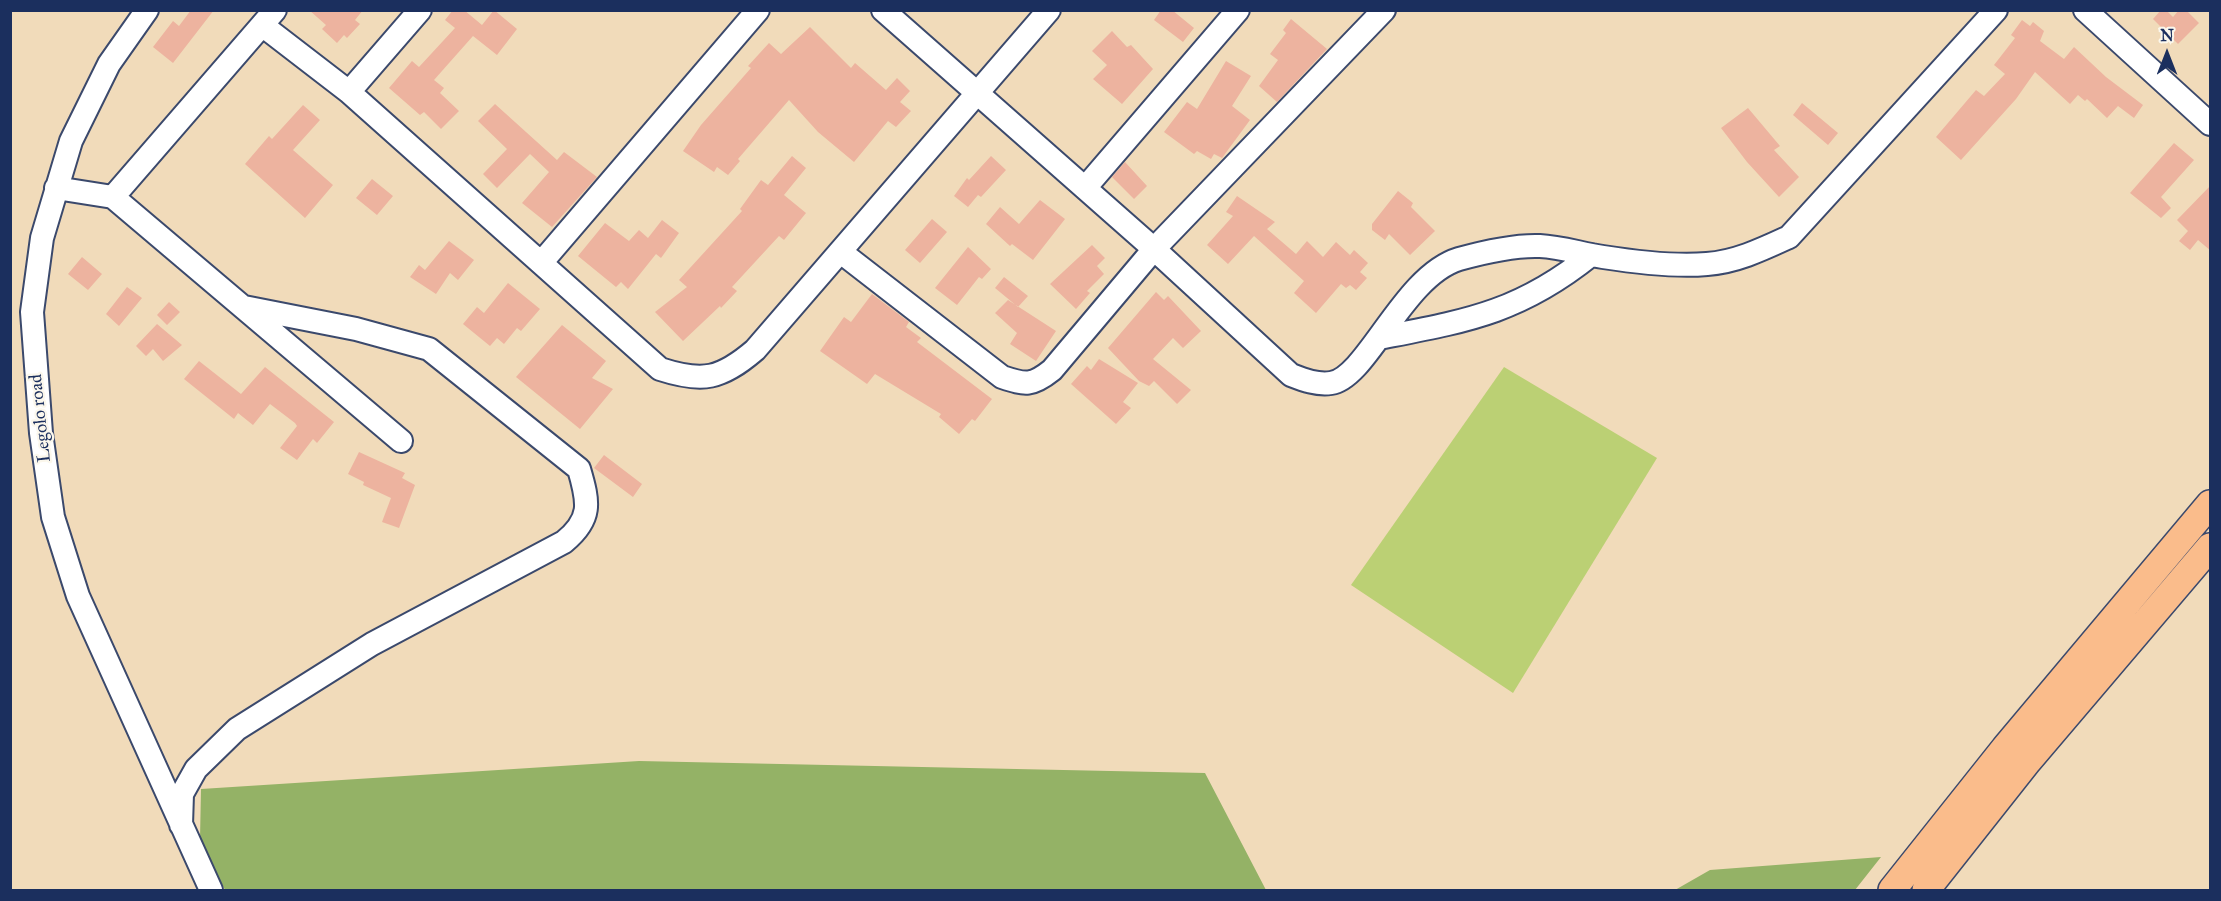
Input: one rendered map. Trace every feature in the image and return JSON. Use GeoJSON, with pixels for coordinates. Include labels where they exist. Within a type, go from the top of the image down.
{"type":"FeatureCollection","features":[{"type":"Feature","properties":{"kind":"main road"},"geometry":{"type":"LineString","coordinates":[[1892,891],[2005,748],[2211,504]]}},
{"type":"Feature","properties":{"kind":"main road"},"geometry":{"type":"LineString","coordinates":[[1926,891],[2028,761],[2211,546]]}},
{"type":"Feature","properties":{"kind":"street","name":"Legolo road"},"geometry":{"type":"LineString","coordinates":[[147,10],[109,64],[72,141],[42,238],[32,312],[41,433],[53,517],[78,596],[211,891]]}},
{"type":"Feature","properties":{"kind":"street"},"geometry":{"type":"LineString","coordinates":[[349,92],[420,10]]}},
{"type":"Feature","properties":{"kind":"street"},"geometry":{"type":"LineString","coordinates":[[541,263],[758,10]]}},
{"type":"Feature","properties":{"kind":"street"},"geometry":{"type":"LineString","coordinates":[[883,10],[1086,188],[1291,375],[1315,383],[1333,383],[1347,376],[1379,338],[1404,301],[1429,275],[1456,260],[1489,252],[1539,246],[1591,255],[1707,264],[1750,255],[1789,237],[1996,10]]}},
{"type":"Feature","properties":{"kind":"street"},"geometry":{"type":"LineString","coordinates":[[113,196],[269,18],[660,369],[688,378],[711,376],[736,367],[755,350],[842,253],[1049,10]]}},
{"type":"Feature","properties":{"kind":"street"},"geometry":{"type":"LineString","coordinates":[[1086,188],[1238,10]]}},
{"type":"Feature","properties":{"kind":"street"},"geometry":{"type":"LineString","coordinates":[[842,253],[1002,376],[1020,383],[1036,382],[1052,370],[1154,249],[1384,10]]}},
{"type":"Feature","properties":{"kind":"street"},"geometry":{"type":"LineString","coordinates":[[2085,10],[2211,124]]}},
{"type":"Feature","properties":{"kind":"street"},"geometry":{"type":"LineString","coordinates":[[56,188],[113,196],[401,441]]}},
{"type":"Feature","properties":{"kind":"street"},"geometry":{"type":"LineString","coordinates":[[1379,338],[1473,319],[1521,301],[1561,279],[1591,255]]}},
{"type":"Feature","properties":{"kind":"street"},"geometry":{"type":"LineString","coordinates":[[181,825],[182,794],[196,769],[237,729],[372,644],[564,542],[581,529],[586,512],[584,488],[579,469],[429,349],[356,329],[244,307]]}},
{"type":"Feature","properties":{"kind":"green space"},"geometry":{"type":"Polygon","coordinates":[[[1504,367],[1657,458],[1513,693],[1351,585],[1504,367]]]}},
{"type":"Feature","properties":{"kind":"green space"},"geometry":{"type":"Polygon","coordinates":[[[639,761],[1205,773],[1266,890],[225,890],[200,839],[201,789],[639,761]]]}},
{"type":"Feature","properties":{"kind":"green space"},"geometry":{"type":"Polygon","coordinates":[[[1881,857],[1855,890],[1675,890],[1710,870],[1881,857]]]}},
{"type":"Feature","properties":{"kind":"building"},"geometry":{"type":"Polygon","coordinates":[[[191,10],[214,10],[173,63],[153,47],[173,21],[179,26],[191,10]]]}},
{"type":"Feature","properties":{"kind":"building"},"geometry":{"type":"Polygon","coordinates":[[[309,10],[363,10],[355,20],[360,24],[347,38],[344,35],[337,43],[322,29],[326,25],[309,10]]]}},
{"type":"Feature","properties":{"kind":"building"},"geometry":{"type":"Polygon","coordinates":[[[453,10],[464,10],[482,25],[494,10],[517,29],[497,55],[473,36],[434,80],[444,88],[440,93],[459,111],[441,129],[424,112],[420,115],[389,88],[412,61],[419,67],[455,28],[445,20],[453,10]]]}},
{"type":"Feature","properties":{"kind":"building"},"geometry":{"type":"Polygon","coordinates":[[[1161,10],[1172,10],[1194,28],[1183,42],[1154,20],[1161,10]]]}},
{"type":"Feature","properties":{"kind":"building"},"geometry":{"type":"Polygon","coordinates":[[[2161,10],[2166,10],[2173,17],[2179,10],[2186,10],[2199,23],[2178,44],[2153,19],[2161,10]]]}},
{"type":"Feature","properties":{"kind":"building"},"geometry":{"type":"Polygon","coordinates":[[[1291,19],[1327,49],[1277,102],[1259,86],[1278,60],[1270,54],[1286,33],[1283,30],[1291,19]]]}},
{"type":"Feature","properties":{"kind":"building"},"geometry":{"type":"Polygon","coordinates":[[[2022,20],[2030,26],[2033,22],[2044,31],[2040,41],[2064,59],[2074,47],[2106,77],[2143,105],[2134,118],[2118,106],[2107,118],[2087,99],[2085,101],[2078,95],[2070,104],[2035,72],[2016,99],[1961,160],[1936,137],[1976,90],[1984,96],[2005,74],[1994,65],[2015,38],[2011,35],[2022,20]]]}},
{"type":"Feature","properties":{"kind":"building"},"geometry":{"type":"Polygon","coordinates":[[[810,27],[851,68],[855,63],[886,90],[897,78],[910,91],[900,102],[911,111],[896,127],[888,121],[854,162],[818,132],[789,100],[738,159],[740,161],[728,175],[717,167],[714,172],[683,151],[701,125],[751,68],[748,66],[769,43],[781,54],[810,27]]]}},
{"type":"Feature","properties":{"kind":"building"},"geometry":{"type":"Polygon","coordinates":[[[1112,31],[1127,47],[1131,45],[1153,69],[1122,104],[1093,79],[1107,65],[1092,51],[1112,31]]]}},
{"type":"Feature","properties":{"kind":"building"},"geometry":{"type":"Polygon","coordinates":[[[1226,61],[1251,76],[1232,106],[1250,120],[1222,158],[1214,154],[1211,159],[1197,151],[1194,154],[1164,132],[1187,102],[1197,109],[1226,61]]]}},
{"type":"Feature","properties":{"kind":"building"},"geometry":{"type":"Polygon","coordinates":[[[1802,103],[1838,133],[1828,145],[1793,115],[1802,103]]]}},
{"type":"Feature","properties":{"kind":"building"},"geometry":{"type":"Polygon","coordinates":[[[495,104],[557,160],[564,152],[597,177],[552,227],[522,203],[549,172],[530,154],[497,188],[483,174],[507,149],[478,121],[495,104]]]}},
{"type":"Feature","properties":{"kind":"building"},"geometry":{"type":"Polygon","coordinates":[[[303,105],[320,120],[293,150],[333,185],[305,218],[245,164],[269,136],[272,139],[303,105]]]}},
{"type":"Feature","properties":{"kind":"building"},"geometry":{"type":"Polygon","coordinates":[[[1748,108],[1780,146],[1774,150],[1799,177],[1779,197],[1747,162],[1721,128],[1748,108]]]}},
{"type":"Feature","properties":{"kind":"building"},"geometry":{"type":"Polygon","coordinates":[[[2174,143],[2194,160],[2161,197],[2171,208],[2161,218],[2130,193],[2174,143]]]}},
{"type":"Feature","properties":{"kind":"building"},"geometry":{"type":"Polygon","coordinates":[[[792,156],[806,168],[784,195],[806,213],[784,240],[779,236],[732,287],[737,291],[721,308],[720,306],[683,341],[655,312],[687,287],[679,280],[742,211],[740,209],[761,180],[768,185],[792,156]]]}},
{"type":"Feature","properties":{"kind":"building"},"geometry":{"type":"Polygon","coordinates":[[[991,156],[1006,170],[981,197],[978,195],[968,207],[954,196],[967,178],[969,180],[991,156]]]}},
{"type":"Feature","properties":{"kind":"building"},"geometry":{"type":"Polygon","coordinates":[[[1125,162],[1147,186],[1134,199],[1112,177],[1125,162]]]}},
{"type":"Feature","properties":{"kind":"building"},"geometry":{"type":"Polygon","coordinates":[[[372,179],[393,196],[377,215],[356,198],[372,179]]]}},
{"type":"Feature","properties":{"kind":"building"},"geometry":{"type":"Polygon","coordinates":[[[2211,185],[2211,251],[2198,240],[2190,250],[2179,241],[2188,231],[2177,220],[2211,185]]]}},
{"type":"Feature","properties":{"kind":"building"},"geometry":{"type":"Polygon","coordinates":[[[1398,191],[1413,203],[1411,207],[1435,231],[1410,255],[1389,234],[1385,240],[1372,230],[1372,224],[1398,191]]]}},
{"type":"Feature","properties":{"kind":"building"},"geometry":{"type":"Polygon","coordinates":[[[1237,196],[1275,222],[1267,229],[1296,254],[1307,241],[1323,257],[1336,242],[1350,255],[1354,250],[1368,263],[1360,272],[1367,278],[1356,290],[1350,285],[1346,288],[1341,284],[1316,313],[1294,293],[1304,281],[1254,236],[1228,264],[1207,245],[1233,216],[1226,212],[1237,196]]]}},
{"type":"Feature","properties":{"kind":"building"},"geometry":{"type":"Polygon","coordinates":[[[1040,200],[1065,219],[1033,260],[1012,244],[1010,246],[986,224],[1000,207],[1019,224],[1040,200]]]}},
{"type":"Feature","properties":{"kind":"building"},"geometry":{"type":"Polygon","coordinates":[[[932,219],[947,232],[920,263],[905,250],[932,219]]]}},
{"type":"Feature","properties":{"kind":"building"},"geometry":{"type":"Polygon","coordinates":[[[662,220],[679,233],[661,258],[656,254],[628,289],[621,282],[616,287],[578,256],[605,223],[629,241],[639,230],[648,238],[662,220]]]}},
{"type":"Feature","properties":{"kind":"building"},"geometry":{"type":"Polygon","coordinates":[[[449,241],[474,260],[458,280],[450,273],[436,294],[410,277],[419,265],[425,270],[449,241]]]}},
{"type":"Feature","properties":{"kind":"building"},"geometry":{"type":"Polygon","coordinates":[[[1092,245],[1105,258],[1097,266],[1104,274],[1087,291],[1090,293],[1076,309],[1050,284],[1092,245]]]}},
{"type":"Feature","properties":{"kind":"building"},"geometry":{"type":"Polygon","coordinates":[[[968,247],[991,269],[982,279],[979,277],[957,305],[935,288],[968,247]]]}},
{"type":"Feature","properties":{"kind":"building"},"geometry":{"type":"Polygon","coordinates":[[[82,257],[102,274],[88,290],[68,274],[82,257]]]}},
{"type":"Feature","properties":{"kind":"building"},"geometry":{"type":"Polygon","coordinates":[[[1004,277],[1028,296],[1018,307],[995,288],[1004,277]]]}},
{"type":"Feature","properties":{"kind":"building"},"geometry":{"type":"Polygon","coordinates":[[[508,283],[540,309],[521,331],[517,328],[504,344],[497,338],[490,346],[463,324],[477,307],[484,313],[508,283]]]}},
{"type":"Feature","properties":{"kind":"building"},"geometry":{"type":"Polygon","coordinates":[[[127,287],[142,298],[119,326],[106,314],[127,287]]]}},
{"type":"Feature","properties":{"kind":"building"},"geometry":{"type":"Polygon","coordinates":[[[1156,292],[1164,300],[1168,296],[1201,331],[1183,348],[1173,338],[1153,359],[1191,390],[1177,404],[1154,381],[1149,386],[1139,381],[1108,348],[1156,292]]]}},
{"type":"Feature","properties":{"kind":"building"},"geometry":{"type":"Polygon","coordinates":[[[872,294],[909,322],[906,327],[921,338],[917,342],[992,399],[975,421],[972,419],[959,434],[939,417],[941,414],[875,374],[867,384],[820,351],[844,317],[851,322],[872,294]]]}},
{"type":"Feature","properties":{"kind":"building"},"geometry":{"type":"Polygon","coordinates":[[[1008,300],[1056,331],[1036,361],[1010,344],[1017,333],[995,313],[1008,300]]]}},
{"type":"Feature","properties":{"kind":"building"},"geometry":{"type":"Polygon","coordinates":[[[169,302],[180,312],[167,325],[157,315],[169,302]]]}},
{"type":"Feature","properties":{"kind":"building"},"geometry":{"type":"Polygon","coordinates":[[[157,324],[182,345],[163,361],[153,349],[146,356],[136,346],[157,324]]]}},
{"type":"Feature","properties":{"kind":"building"},"geometry":{"type":"Polygon","coordinates":[[[562,325],[606,361],[592,378],[613,389],[580,429],[516,377],[562,325]]]}},
{"type":"Feature","properties":{"kind":"building"},"geometry":{"type":"Polygon","coordinates":[[[1099,359],[1138,383],[1123,402],[1131,408],[1116,424],[1071,384],[1087,366],[1091,370],[1099,359]]]}},
{"type":"Feature","properties":{"kind":"building"},"geometry":{"type":"Polygon","coordinates":[[[199,361],[241,394],[265,367],[334,422],[317,443],[313,439],[297,460],[280,448],[297,426],[295,423],[270,404],[253,425],[238,413],[234,419],[184,379],[199,361]]]}},
{"type":"Feature","properties":{"kind":"building"},"geometry":{"type":"Polygon","coordinates":[[[359,452],[405,473],[402,478],[415,485],[399,528],[382,522],[391,498],[363,485],[364,482],[348,474],[359,452]]]}},
{"type":"Feature","properties":{"kind":"building"},"geometry":{"type":"Polygon","coordinates":[[[604,455],[642,484],[633,497],[594,468],[604,455]]]}}]}
